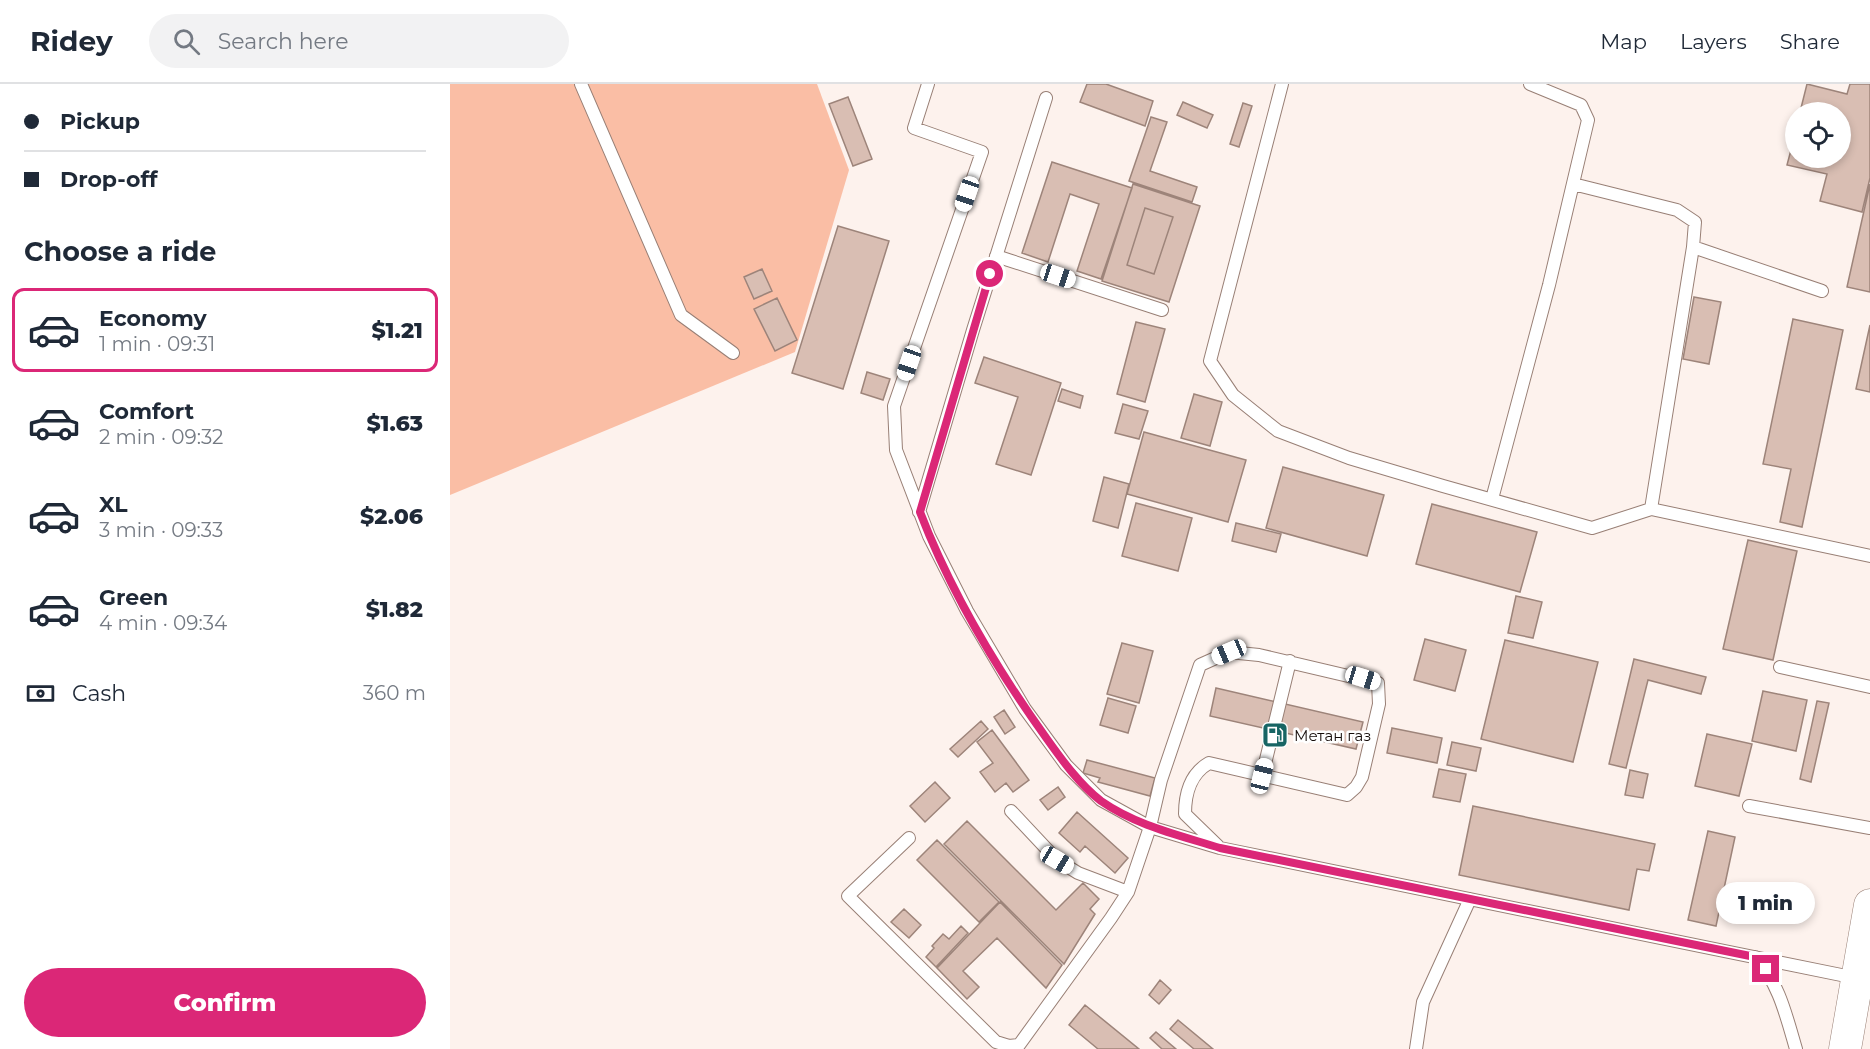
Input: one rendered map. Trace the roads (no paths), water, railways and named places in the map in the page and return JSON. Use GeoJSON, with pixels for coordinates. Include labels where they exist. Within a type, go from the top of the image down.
{"type":"FeatureCollection","features":[{"type":"Feature","properties":{"kind":"main road"},"geometry":{"type":"LineString","coordinates":[[1845,1049],[1863,960],[1870,905]]}},
{"type":"Feature","properties":{"kind":"lane"},"geometry":{"type":"LineString","coordinates":[[581,84],[681,315],[733,353]]}},
{"type":"Feature","properties":{"kind":"lane"},"geometry":{"type":"LineString","coordinates":[[928,84],[914,129],[982,152],[894,406],[896,450],[929,536],[967,611],[1025,710],[1066,765],[1101,800],[1150,827],[1220,848],[1755,957],[1863,960]]}},
{"type":"Feature","properties":{"kind":"lane"},"geometry":{"type":"LineString","coordinates":[[1282,84],[1210,361],[1233,394],[1278,431],[1349,458],[1593,528],[1651,509],[1870,556]]}},
{"type":"Feature","properties":{"kind":"lane"},"geometry":{"type":"LineString","coordinates":[[1492,500],[1549,285],[1588,120],[1581,105],[1530,84]]}},
{"type":"Feature","properties":{"kind":"lane"},"geometry":{"type":"LineString","coordinates":[[920,512],[996,256],[1046,98]]}},
{"type":"Feature","properties":{"kind":"lane"},"geometry":{"type":"LineString","coordinates":[[1573,184],[1677,210],[1695,222],[1693,247],[1651,509]]}},
{"type":"Feature","properties":{"kind":"lane"},"geometry":{"type":"LineString","coordinates":[[1693,247],[1822,291]]}},
{"type":"Feature","properties":{"kind":"lane"},"geometry":{"type":"LineString","coordinates":[[996,256],[1162,310]]}},
{"type":"Feature","properties":{"kind":"lane"},"geometry":{"type":"LineString","coordinates":[[909,838],[848,896],[996,1042],[1018,1047],[1112,918],[1128,892],[1150,827],[1161,780],[1200,665],[1229,652],[1290,661],[1378,683],[1379,704],[1362,777],[1347,795],[1209,763],[1200,768],[1185,796],[1185,814],[1220,848]]}},
{"type":"Feature","properties":{"kind":"lane"},"geometry":{"type":"LineString","coordinates":[[1262,776],[1290,661]]}},
{"type":"Feature","properties":{"kind":"lane"},"geometry":{"type":"LineString","coordinates":[[1780,667],[1870,687]]}},
{"type":"Feature","properties":{"kind":"lane"},"geometry":{"type":"LineString","coordinates":[[1749,806],[1870,828]]}},
{"type":"Feature","properties":{"kind":"lane"},"geometry":{"type":"LineString","coordinates":[[1011,811],[1057,860],[1078,873],[1128,892]]}},
{"type":"Feature","properties":{"kind":"lane"},"geometry":{"type":"LineString","coordinates":[[1416,1049],[1424,1002],[1470,899]]}},
{"type":"Feature","properties":{"kind":"lane"},"geometry":{"type":"LineString","coordinates":[[1755,957],[1766,969],[1779,991],[1796,1049]]}},
{"type":"Feature","properties":{"kind":"place","name":"Метан газ"},"geometry":{"type":"Point","coordinates":[1275,735]}}]}
